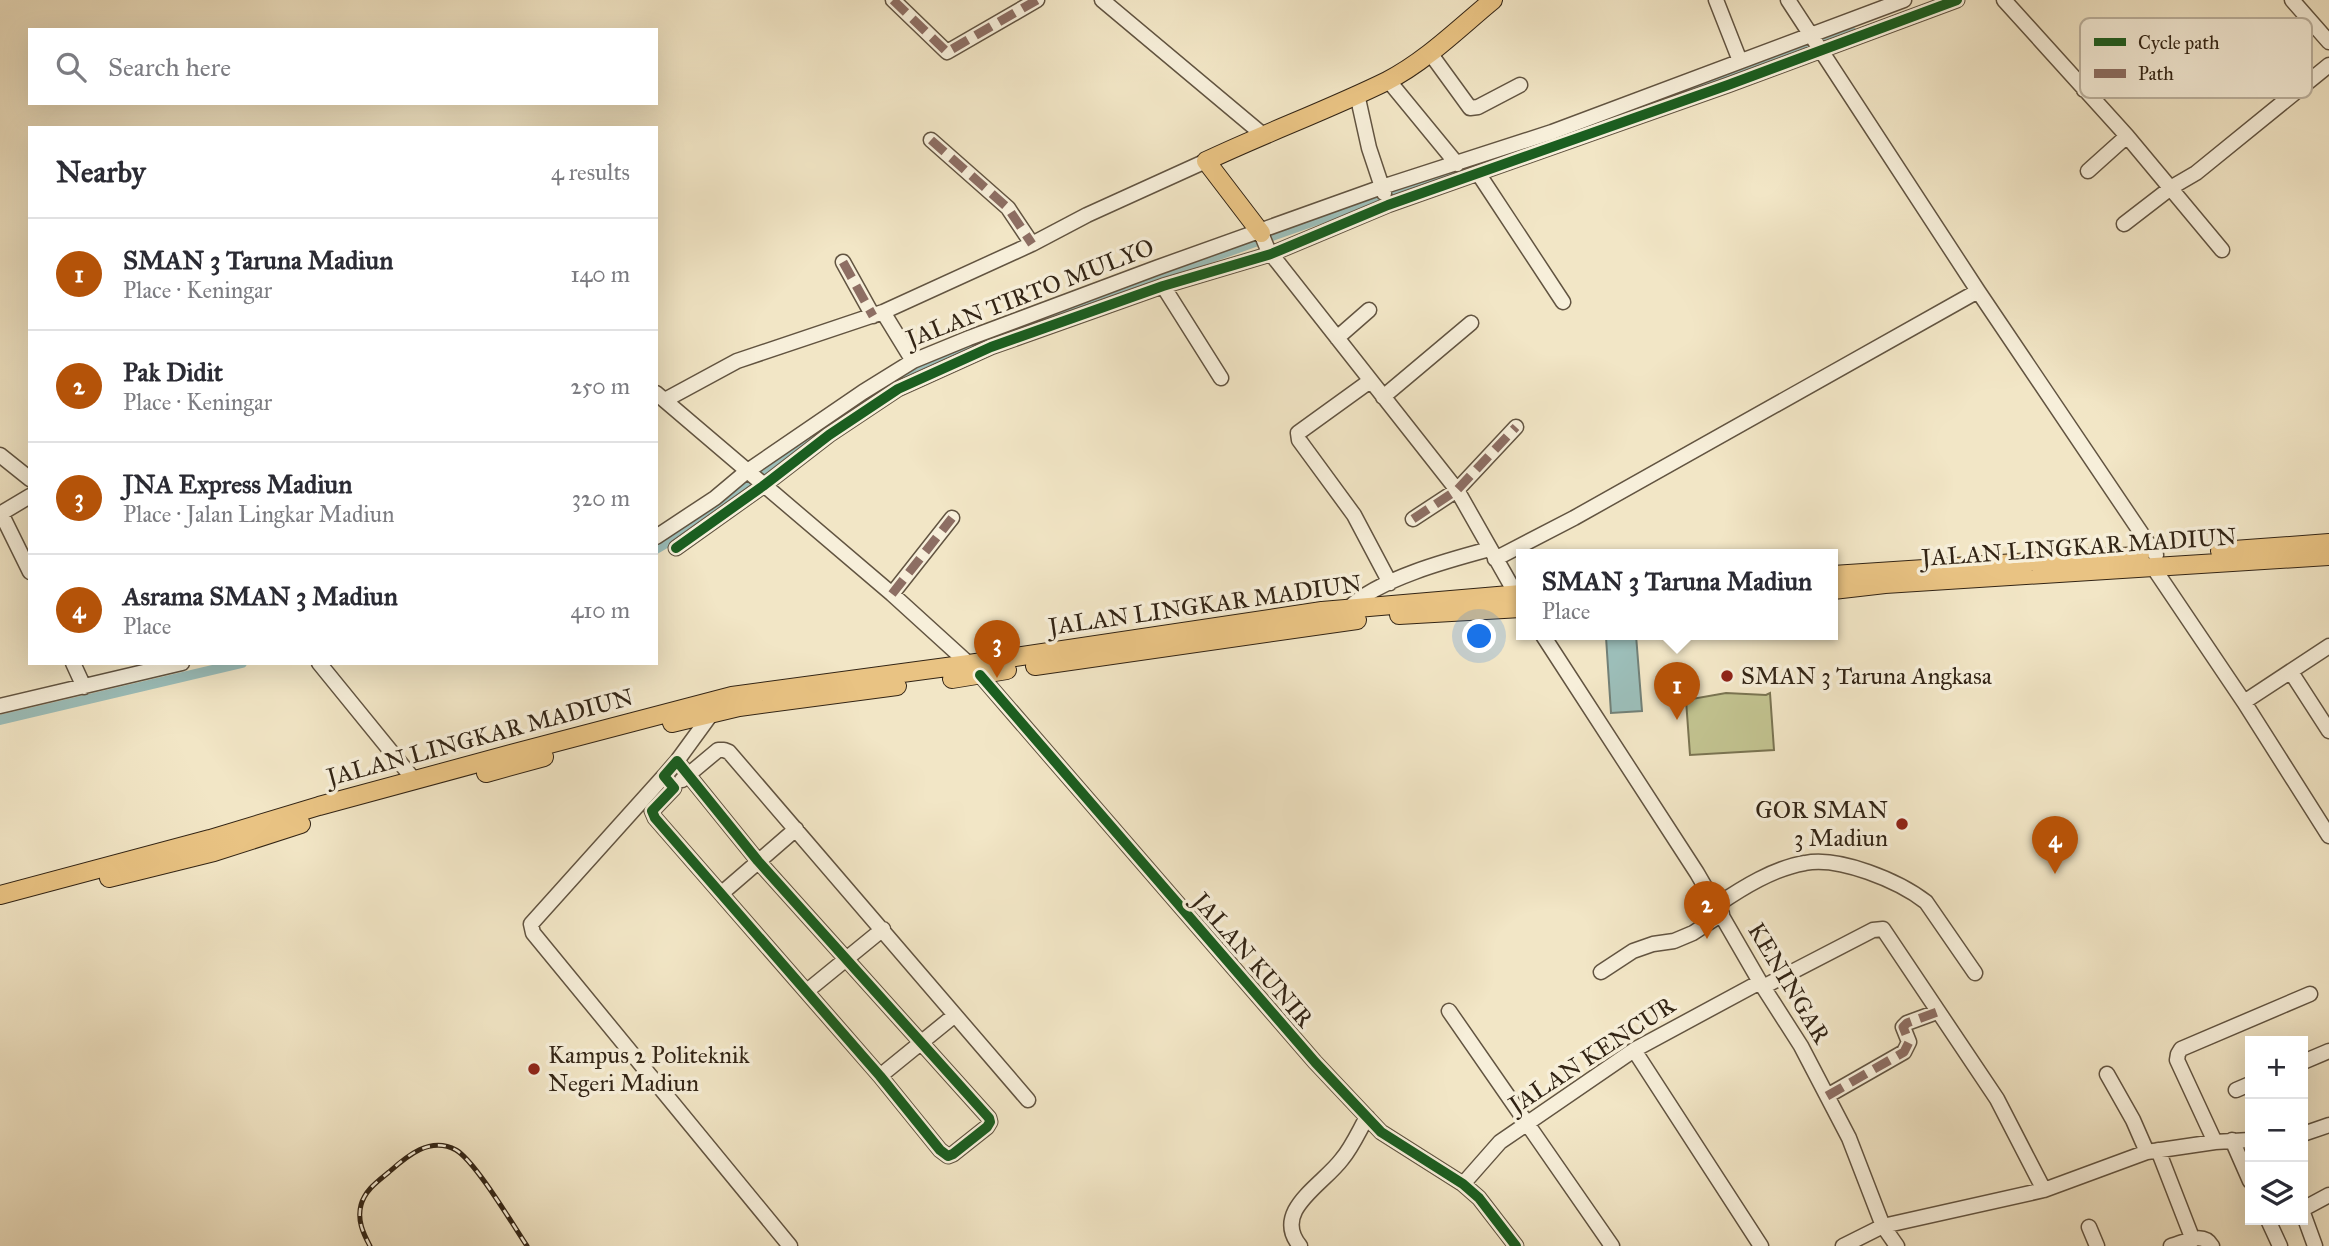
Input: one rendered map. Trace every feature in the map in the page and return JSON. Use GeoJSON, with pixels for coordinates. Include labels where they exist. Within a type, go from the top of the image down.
{"type":"FeatureCollection","features":[{"type":"Feature","properties":{"kind":"main road"},"geometry":{"type":"LineString","coordinates":[[1265,242],[1206,162],[1262,134],[1388,80],[1430,53],[1493,0]]}},
{"type":"Feature","properties":{"kind":"main road","name":"JALAN LINGKAR MADIUN"},"geometry":{"type":"LineString","coordinates":[[1838,589],[2329,543]]}},
{"type":"Feature","properties":{"kind":"main road","name":"JALAN LINGKAR MADIUN"},"geometry":{"type":"LineString","coordinates":[[1838,575],[2059,559],[2155,561],[2329,556]]}},
{"type":"Feature","properties":{"kind":"main road","name":"JALAN LINGKAR MADIUN"},"geometry":{"type":"LineString","coordinates":[[0,905],[323,816],[739,707],[1350,614],[1516,600]]}},
{"type":"Feature","properties":{"kind":"main road","name":"JALAN LINGKAR MADIUN"},"geometry":{"type":"LineString","coordinates":[[0,895],[212,846],[319,806],[732,696],[975,670]]}},
{"type":"Feature","properties":{"kind":"street"},"geometry":{"type":"LineString","coordinates":[[893,0],[947,52],[1037,0]]}},
{"type":"Feature","properties":{"kind":"street"},"geometry":{"type":"LineString","coordinates":[[1102,0],[1262,134]]}},
{"type":"Feature","properties":{"kind":"street"},"geometry":{"type":"LineString","coordinates":[[1716,0],[1740,61]]}},
{"type":"Feature","properties":{"kind":"street"},"geometry":{"type":"LineString","coordinates":[[1788,0],[2155,561],[2329,836]]}},
{"type":"Feature","properties":{"kind":"street"},"geometry":{"type":"LineString","coordinates":[[1265,242],[1385,196],[1478,173],[1815,42],[1904,0]]}},
{"type":"Feature","properties":{"kind":"street"},"geometry":{"type":"LineString","coordinates":[[676,548],[755,479],[829,435],[898,389],[991,346],[1163,286],[1457,164],[1552,132],[1740,61],[1957,0]]}},
{"type":"Feature","properties":{"kind":"street"},"geometry":{"type":"LineString","coordinates":[[2004,0],[2080,85]]}},
{"type":"Feature","properties":{"kind":"street"},"geometry":{"type":"LineString","coordinates":[[2292,0],[2308,18]]}},
{"type":"Feature","properties":{"kind":"street"},"geometry":{"type":"LineString","coordinates":[[2312,23],[2329,42]]}},
{"type":"Feature","properties":{"kind":"street"},"geometry":{"type":"LineString","coordinates":[[1430,53],[1470,108],[1478,107],[1520,85]]}},
{"type":"Feature","properties":{"kind":"street"},"geometry":{"type":"LineString","coordinates":[[2312,79],[2329,65]]}},
{"type":"Feature","properties":{"kind":"street"},"geometry":{"type":"LineString","coordinates":[[1388,80],[1457,164]]}},
{"type":"Feature","properties":{"kind":"street"},"geometry":{"type":"LineString","coordinates":[[1357,94],[1369,148],[1385,196]]}},
{"type":"Feature","properties":{"kind":"street"},"geometry":{"type":"LineString","coordinates":[[2092,98],[2172,187],[2222,250]]}},
{"type":"Feature","properties":{"kind":"street"},"geometry":{"type":"LineString","coordinates":[[2124,224],[2172,187],[2196,173],[2288,98]]}},
{"type":"Feature","properties":{"kind":"street"},"geometry":{"type":"LineString","coordinates":[[2088,171],[2127,136]]}},
{"type":"Feature","properties":{"kind":"street"},"geometry":{"type":"LineString","coordinates":[[931,140],[1008,208],[1032,244]]}},
{"type":"Feature","properties":{"kind":"street"},"geometry":{"type":"LineString","coordinates":[[660,397],[737,361],[878,314],[1206,162]]}},
{"type":"Feature","properties":{"kind":"street"},"geometry":{"type":"LineString","coordinates":[[1478,173],[1563,302]]}},
{"type":"Feature","properties":{"kind":"street"},"geometry":{"type":"LineString","coordinates":[[1265,242],[1336,338],[1457,490],[1516,593]]}},
{"type":"Feature","properties":{"kind":"street","name":"JALAN TIRTO MULYO"},"geometry":{"type":"LineString","coordinates":[[658,536],[715,498],[755,479],[863,392],[913,361],[970,338],[1265,242]]}},
{"type":"Feature","properties":{"kind":"street"},"geometry":{"type":"LineString","coordinates":[[843,262],[913,361]]}},
{"type":"Feature","properties":{"kind":"street"},"geometry":{"type":"LineString","coordinates":[[1163,286],[1221,378]]}},
{"type":"Feature","properties":{"kind":"street"},"geometry":{"type":"LineString","coordinates":[[1350,614],[1365,594],[1390,583],[1456,558],[1492,554],[1574,518],[1978,291]]}},
{"type":"Feature","properties":{"kind":"street"},"geometry":{"type":"LineString","coordinates":[[1336,338],[1369,310]]}},
{"type":"Feature","properties":{"kind":"street"},"geometry":{"type":"LineString","coordinates":[[1383,397],[1472,323]]}},
{"type":"Feature","properties":{"kind":"street"},"geometry":{"type":"LineString","coordinates":[[1370,381],[1298,433],[1299,440],[1353,515],[1390,583]]}},
{"type":"Feature","properties":{"kind":"street","name":"JALAN KUNIR"},"geometry":{"type":"LineString","coordinates":[[660,397],[892,594],[975,670],[1315,1062],[1391,1139],[1463,1184],[1479,1198],[1516,1246]]}},
{"type":"Feature","properties":{"kind":"street"},"geometry":{"type":"LineString","coordinates":[[1413,519],[1457,490],[1516,427]]}},
{"type":"Feature","properties":{"kind":"street"},"geometry":{"type":"LineString","coordinates":[[0,455],[28,477]]}},
{"type":"Feature","properties":{"kind":"street"},"geometry":{"type":"LineString","coordinates":[[28,497],[1,513],[28,568]]}},
{"type":"Feature","properties":{"kind":"street"},"geometry":{"type":"LineString","coordinates":[[892,594],[952,518]]}},
{"type":"Feature","properties":{"kind":"street","name":"KENINGAR"},"geometry":{"type":"LineString","coordinates":[[1546,640],[1719,910],[1761,985],[1801,1046],[1849,1138],[1887,1225]]}},
{"type":"Feature","properties":{"kind":"street"},"geometry":{"type":"LineString","coordinates":[[2244,702],[2329,646]]}},
{"type":"Feature","properties":{"kind":"street"},"geometry":{"type":"LineString","coordinates":[[74,665],[84,687]]}},
{"type":"Feature","properties":{"kind":"street"},"geometry":{"type":"LineString","coordinates":[[0,706],[174,665]]}},
{"type":"Feature","properties":{"kind":"street"},"geometry":{"type":"LineString","coordinates":[[321,665],[415,781]]}},
{"type":"Feature","properties":{"kind":"street"},"geometry":{"type":"LineString","coordinates":[[2291,672],[2329,731]]}},
{"type":"Feature","properties":{"kind":"street"},"geometry":{"type":"LineString","coordinates":[[712,713],[677,761],[531,924],[533,933],[790,1246]]}},
{"type":"Feature","properties":{"kind":"street"},"geometry":{"type":"LineString","coordinates":[[677,761],[688,774],[758,861],[989,1118],[987,1127],[953,1154],[944,1154],[880,1076],[653,815],[654,806],[688,774],[718,750],[729,752],[1028,1100]]}},
{"type":"Feature","properties":{"kind":"street"},"geometry":{"type":"LineString","coordinates":[[664,776],[674,788]]}},
{"type":"Feature","properties":{"kind":"street"},"geometry":{"type":"LineString","coordinates":[[722,892],[796,829]]}},
{"type":"Feature","properties":{"kind":"street"},"geometry":{"type":"LineString","coordinates":[[1601,972],[1633,951],[1674,941],[1693,933],[1719,910],[1787,868],[1805,862],[1822,861],[1881,876],[1915,893],[1927,902],[1975,973]]}},
{"type":"Feature","properties":{"kind":"street"},"geometry":{"type":"LineString","coordinates":[[807,991],[883,929]]}},
{"type":"Feature","properties":{"kind":"street","name":"JALAN KENCUR"},"geometry":{"type":"LineString","coordinates":[[1463,1184],[1500,1142],[1634,1050],[1873,930],[1883,929],[1937,1012]]}},
{"type":"Feature","properties":{"kind":"street"},"geometry":{"type":"LineString","coordinates":[[2215,1142],[2177,1060],[2181,1049],[2310,994]]}},
{"type":"Feature","properties":{"kind":"street"},"geometry":{"type":"LineString","coordinates":[[1449,1011],[1612,1246]]}},
{"type":"Feature","properties":{"kind":"street"},"geometry":{"type":"LineString","coordinates":[[1827,1096],[1904,1052],[1909,1042],[1903,1027],[1937,1012],[1997,1099],[2044,1190]]}},
{"type":"Feature","properties":{"kind":"street"},"geometry":{"type":"LineString","coordinates":[[880,1076],[956,1015]]}},
{"type":"Feature","properties":{"kind":"street"},"geometry":{"type":"LineString","coordinates":[[1634,1050],[1761,1246]]}},
{"type":"Feature","properties":{"kind":"street"},"geometry":{"type":"LineString","coordinates":[[2308,1060],[2329,1051]]}},
{"type":"Feature","properties":{"kind":"street"},"geometry":{"type":"LineString","coordinates":[[2107,1074],[2152,1151],[2193,1240]]}},
{"type":"Feature","properties":{"kind":"street"},"geometry":{"type":"LineString","coordinates":[[2236,1090],[2245,1086]]}},
{"type":"Feature","properties":{"kind":"street"},"geometry":{"type":"LineString","coordinates":[[1300,1246],[1290,1230],[1297,1208],[1342,1159],[1367,1117]]}},
{"type":"Feature","properties":{"kind":"street"},"geometry":{"type":"LineString","coordinates":[[2308,1131],[2329,1125]]}},
{"type":"Feature","properties":{"kind":"street"},"geometry":{"type":"LineString","coordinates":[[2232,1140],[2245,1170]]}},
{"type":"Feature","properties":{"kind":"street"},"geometry":{"type":"LineString","coordinates":[[1843,1246],[1887,1225],[2044,1190],[2152,1151],[2245,1140]]}},
{"type":"Feature","properties":{"kind":"street"},"geometry":{"type":"LineString","coordinates":[[2308,1208],[2329,1195]]}},
{"type":"Feature","properties":{"kind":"street"},"geometry":{"type":"LineString","coordinates":[[1887,1225],[1897,1246]]}},
{"type":"Feature","properties":{"kind":"street"},"geometry":{"type":"LineString","coordinates":[[1887,1225],[1906,1246]]}},
{"type":"Feature","properties":{"kind":"street"},"geometry":{"type":"LineString","coordinates":[[2270,1225],[2280,1246]]}},
{"type":"Feature","properties":{"kind":"street"},"geometry":{"type":"LineString","coordinates":[[2308,1225],[2315,1246]]}},
{"type":"Feature","properties":{"kind":"street"},"geometry":{"type":"LineString","coordinates":[[2088,1227],[2097,1246]]}},
{"type":"Feature","properties":{"kind":"street"},"geometry":{"type":"LineString","coordinates":[[2171,1246],[2205,1238],[2212,1246]]}},
{"type":"Feature","properties":{"kind":"green space"},"geometry":{"type":"Polygon","coordinates":[[[1726,693],[1770,693],[1774,750],[1690,755],[1686,700],[1726,693]]]}},
{"type":"Feature","properties":{"kind":"water"},"geometry":{"type":"Polygon","coordinates":[[[1606,640],[1636,640],[1642,711],[1611,713],[1606,640]]]}},
{"type":"Feature","properties":{"kind":"waterway"},"geometry":{"type":"LineString","coordinates":[[1629,110],[1852,32]]}},
{"type":"Feature","properties":{"kind":"waterway"},"geometry":{"type":"LineString","coordinates":[[1165,274],[1495,157]]}},
{"type":"Feature","properties":{"kind":"waterway"},"geometry":{"type":"LineString","coordinates":[[658,548],[697,525],[766,469],[842,415],[902,377],[942,358],[1169,272]]}},
{"type":"Feature","properties":{"kind":"waterway"},"geometry":{"type":"LineString","coordinates":[[0,720],[234,665]]}},
{"type":"Feature","properties":{"kind":"railway"},"geometry":{"type":"LineString","coordinates":[[370,1246],[360,1221],[361,1205],[369,1190],[411,1154],[437,1145],[456,1150],[464,1156],[527,1246]]}},
{"type":"Feature","properties":{"kind":"marked path"},"geometry":{"type":"LineString","coordinates":[[893,0],[947,52],[1037,0]]}},
{"type":"Feature","properties":{"kind":"marked path"},"geometry":{"type":"LineString","coordinates":[[931,140],[1008,208],[1032,244]]}},
{"type":"Feature","properties":{"kind":"marked path"},"geometry":{"type":"LineString","coordinates":[[843,262],[873,316]]}},
{"type":"Feature","properties":{"kind":"marked path"},"geometry":{"type":"LineString","coordinates":[[1413,519],[1457,490],[1516,427]]}},
{"type":"Feature","properties":{"kind":"marked path"},"geometry":{"type":"LineString","coordinates":[[892,594],[952,518]]}},
{"type":"Feature","properties":{"kind":"marked path"},"geometry":{"type":"LineString","coordinates":[[1827,1096],[1904,1052],[1909,1042],[1903,1027],[1937,1012]]}},
{"type":"Feature","properties":{"kind":"cycle path"},"geometry":{"type":"LineString","coordinates":[[676,548],[829,435],[898,389],[991,347],[1163,286],[1271,254],[1388,205],[1728,85],[1957,0]]}},
{"type":"Feature","properties":{"kind":"cycle path"},"geometry":{"type":"LineString","coordinates":[[980,675],[1315,1062],[1381,1132],[1463,1184],[1479,1198],[1516,1246]]}},
{"type":"Feature","properties":{"kind":"cycle path"},"geometry":{"type":"LineString","coordinates":[[677,761],[758,861],[989,1118],[987,1127],[953,1154],[948,1156],[940,1150],[880,1076],[655,818],[652,811],[674,788],[664,776],[677,761]]}},
{"type":"Feature","properties":{"kind":"place","name":"SMAN 3 Taruna Angkasa"},"geometry":{"type":"Point","coordinates":[1727,676]}},
{"type":"Feature","properties":{"kind":"place","name":"JNA Express Madiun"},"geometry":{"type":"Point","coordinates":[997,678]}},
{"type":"Feature","properties":{"kind":"place","name":"SMAN 3 Taruna Madiun"},"geometry":{"type":"Point","coordinates":[1677,720]}},
{"type":"Feature","properties":{"kind":"place","name":"GOR SMAN 3 Madiun"},"geometry":{"type":"Point","coordinates":[1902,824]}},
{"type":"Feature","properties":{"kind":"place","name":"Asrama SMAN 3 Madiun"},"geometry":{"type":"Point","coordinates":[2055,874]}},
{"type":"Feature","properties":{"kind":"place","name":"Pak Didit"},"geometry":{"type":"Point","coordinates":[1707,939]}},
{"type":"Feature","properties":{"kind":"place","name":"Kampus 2 Politeknik Negeri Madiun"},"geometry":{"type":"Point","coordinates":[534,1069]}}]}
